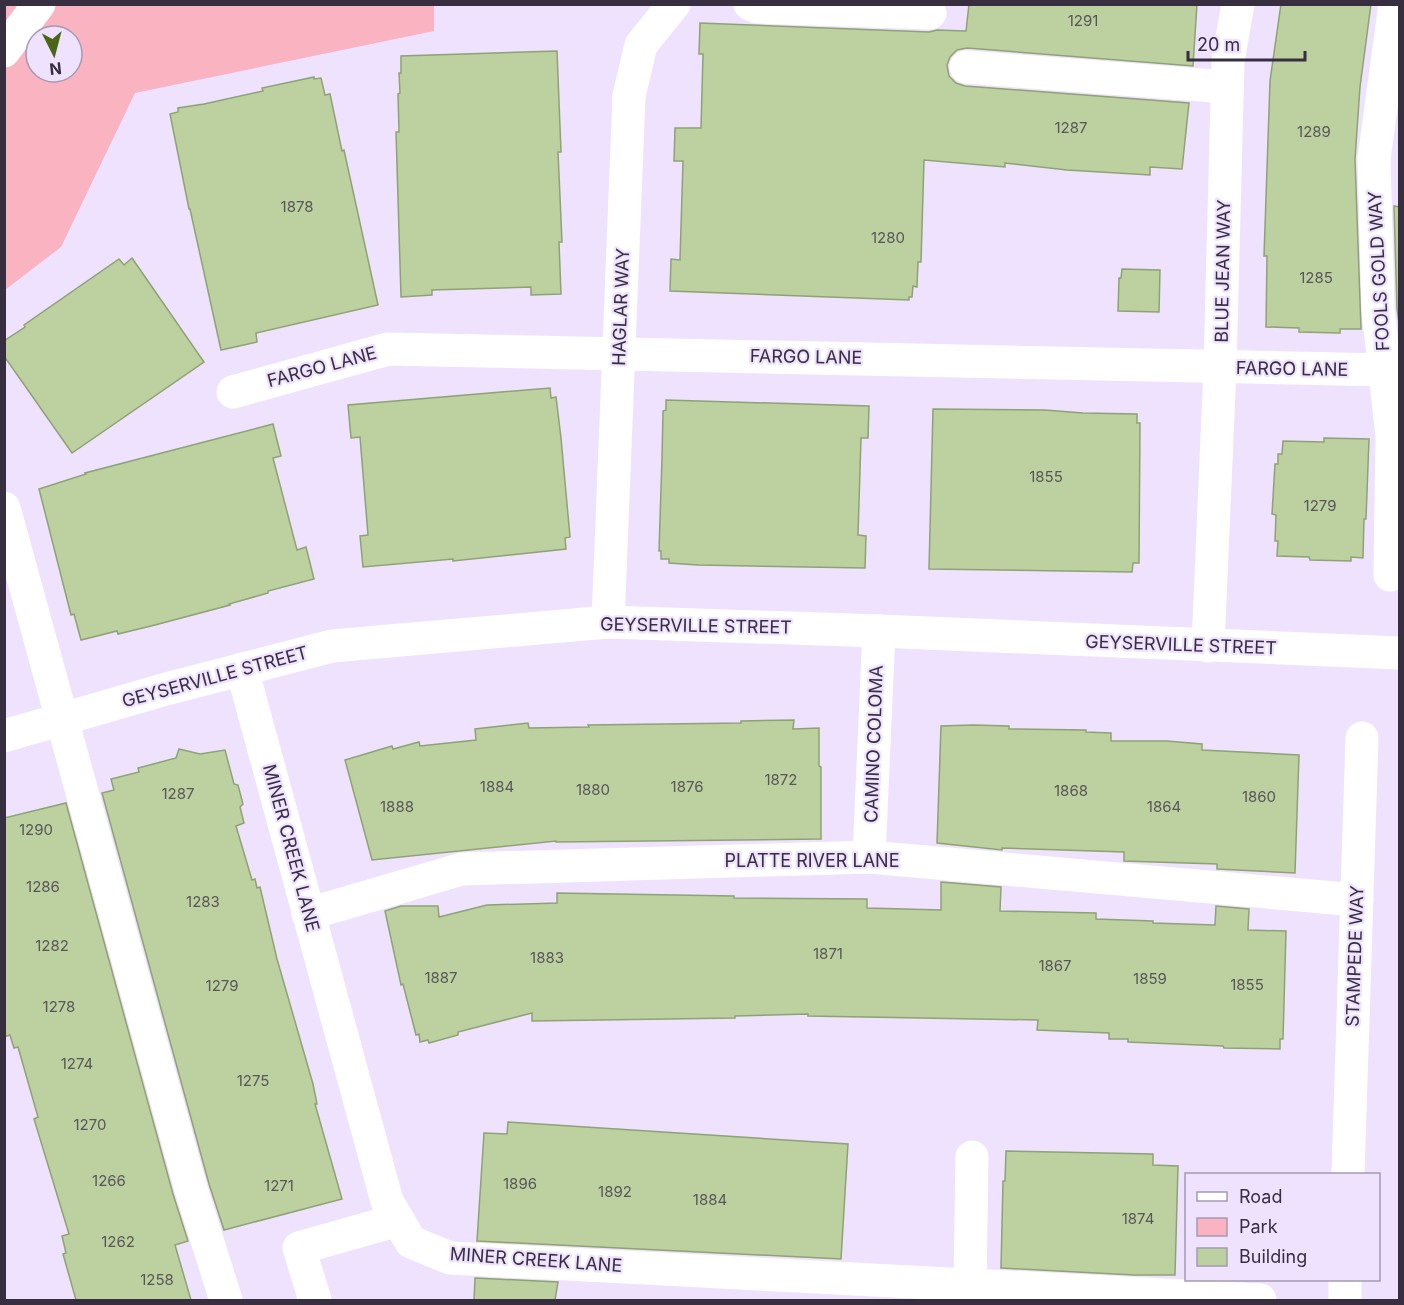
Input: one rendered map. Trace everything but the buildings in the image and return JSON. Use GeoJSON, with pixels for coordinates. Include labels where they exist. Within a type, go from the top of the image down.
{"type":"FeatureCollection","features":[{"type":"Feature","properties":{"kind":"street"},"geometry":{"type":"LineString","coordinates":[[4,51],[39,4]]}},
{"type":"Feature","properties":{"kind":"street","name":"HAGLAR WAY"},"geometry":{"type":"LineString","coordinates":[[608,622],[629,96],[641,45],[674,4]]}},
{"type":"Feature","properties":{"kind":"street"},"geometry":{"type":"LineString","coordinates":[[750,4],[757,7],[930,13]]}},
{"type":"Feature","properties":{"kind":"street","name":"BLUE JEAN WAY"},"geometry":{"type":"LineString","coordinates":[[1208,646],[1220,368],[1227,61],[1238,4]]}},
{"type":"Feature","properties":{"kind":"street","name":"FOOLS GOLD WAY"},"geometry":{"type":"LineString","coordinates":[[1390,575],[1392,436],[1378,309],[1374,159],[1395,4]]}},
{"type":"Feature","properties":{"kind":"street"},"geometry":{"type":"LineString","coordinates":[[966,67],[1227,87]]}},
{"type":"Feature","properties":{"kind":"street","name":"FARGO LANE"},"geometry":{"type":"LineString","coordinates":[[233,392],[388,349],[1384,370]]}},
{"type":"Feature","properties":{"kind":"street"},"geometry":{"type":"LineString","coordinates":[[4,508],[191,1189],[226,1300]]}},
{"type":"Feature","properties":{"kind":"street","name":"GEYSERVILLE STREET"},"geometry":{"type":"LineString","coordinates":[[4,736],[332,646],[608,622],[1400,653]]}},
{"type":"Feature","properties":{"kind":"street","name":"CAMINO COLOMA"},"geometry":{"type":"LineString","coordinates":[[869,857],[879,631]]}},
{"type":"Feature","properties":{"kind":"street","name":"MINER CREEK LANE"},"geometry":{"type":"LineString","coordinates":[[243,669],[387,1201],[411,1242],[450,1258],[1260,1300]]}},
{"type":"Feature","properties":{"kind":"street","name":"STAMPEDE WAY"},"geometry":{"type":"LineString","coordinates":[[1348,1173],[1362,738]]}},
{"type":"Feature","properties":{"kind":"street","name":"PLATTE RIVER LANE"},"geometry":{"type":"LineString","coordinates":[[308,914],[462,869],[869,857],[1357,900]]}},
{"type":"Feature","properties":{"kind":"street"},"geometry":{"type":"LineString","coordinates":[[970,1285],[972,1157]]}},
{"type":"Feature","properties":{"kind":"street"},"geometry":{"type":"LineString","coordinates":[[315,1300],[299,1248],[398,1220]]}},
{"type":"Feature","properties":{"kind":"street"},"geometry":{"type":"LineString","coordinates":[[1345,1281],[1345,1300]]}},
{"type":"Feature","properties":{"kind":"green space"},"geometry":{"type":"Polygon","coordinates":[[[5,5],[434,5],[434,31],[135,93],[61,247],[5,290],[5,5]]]}}]}
